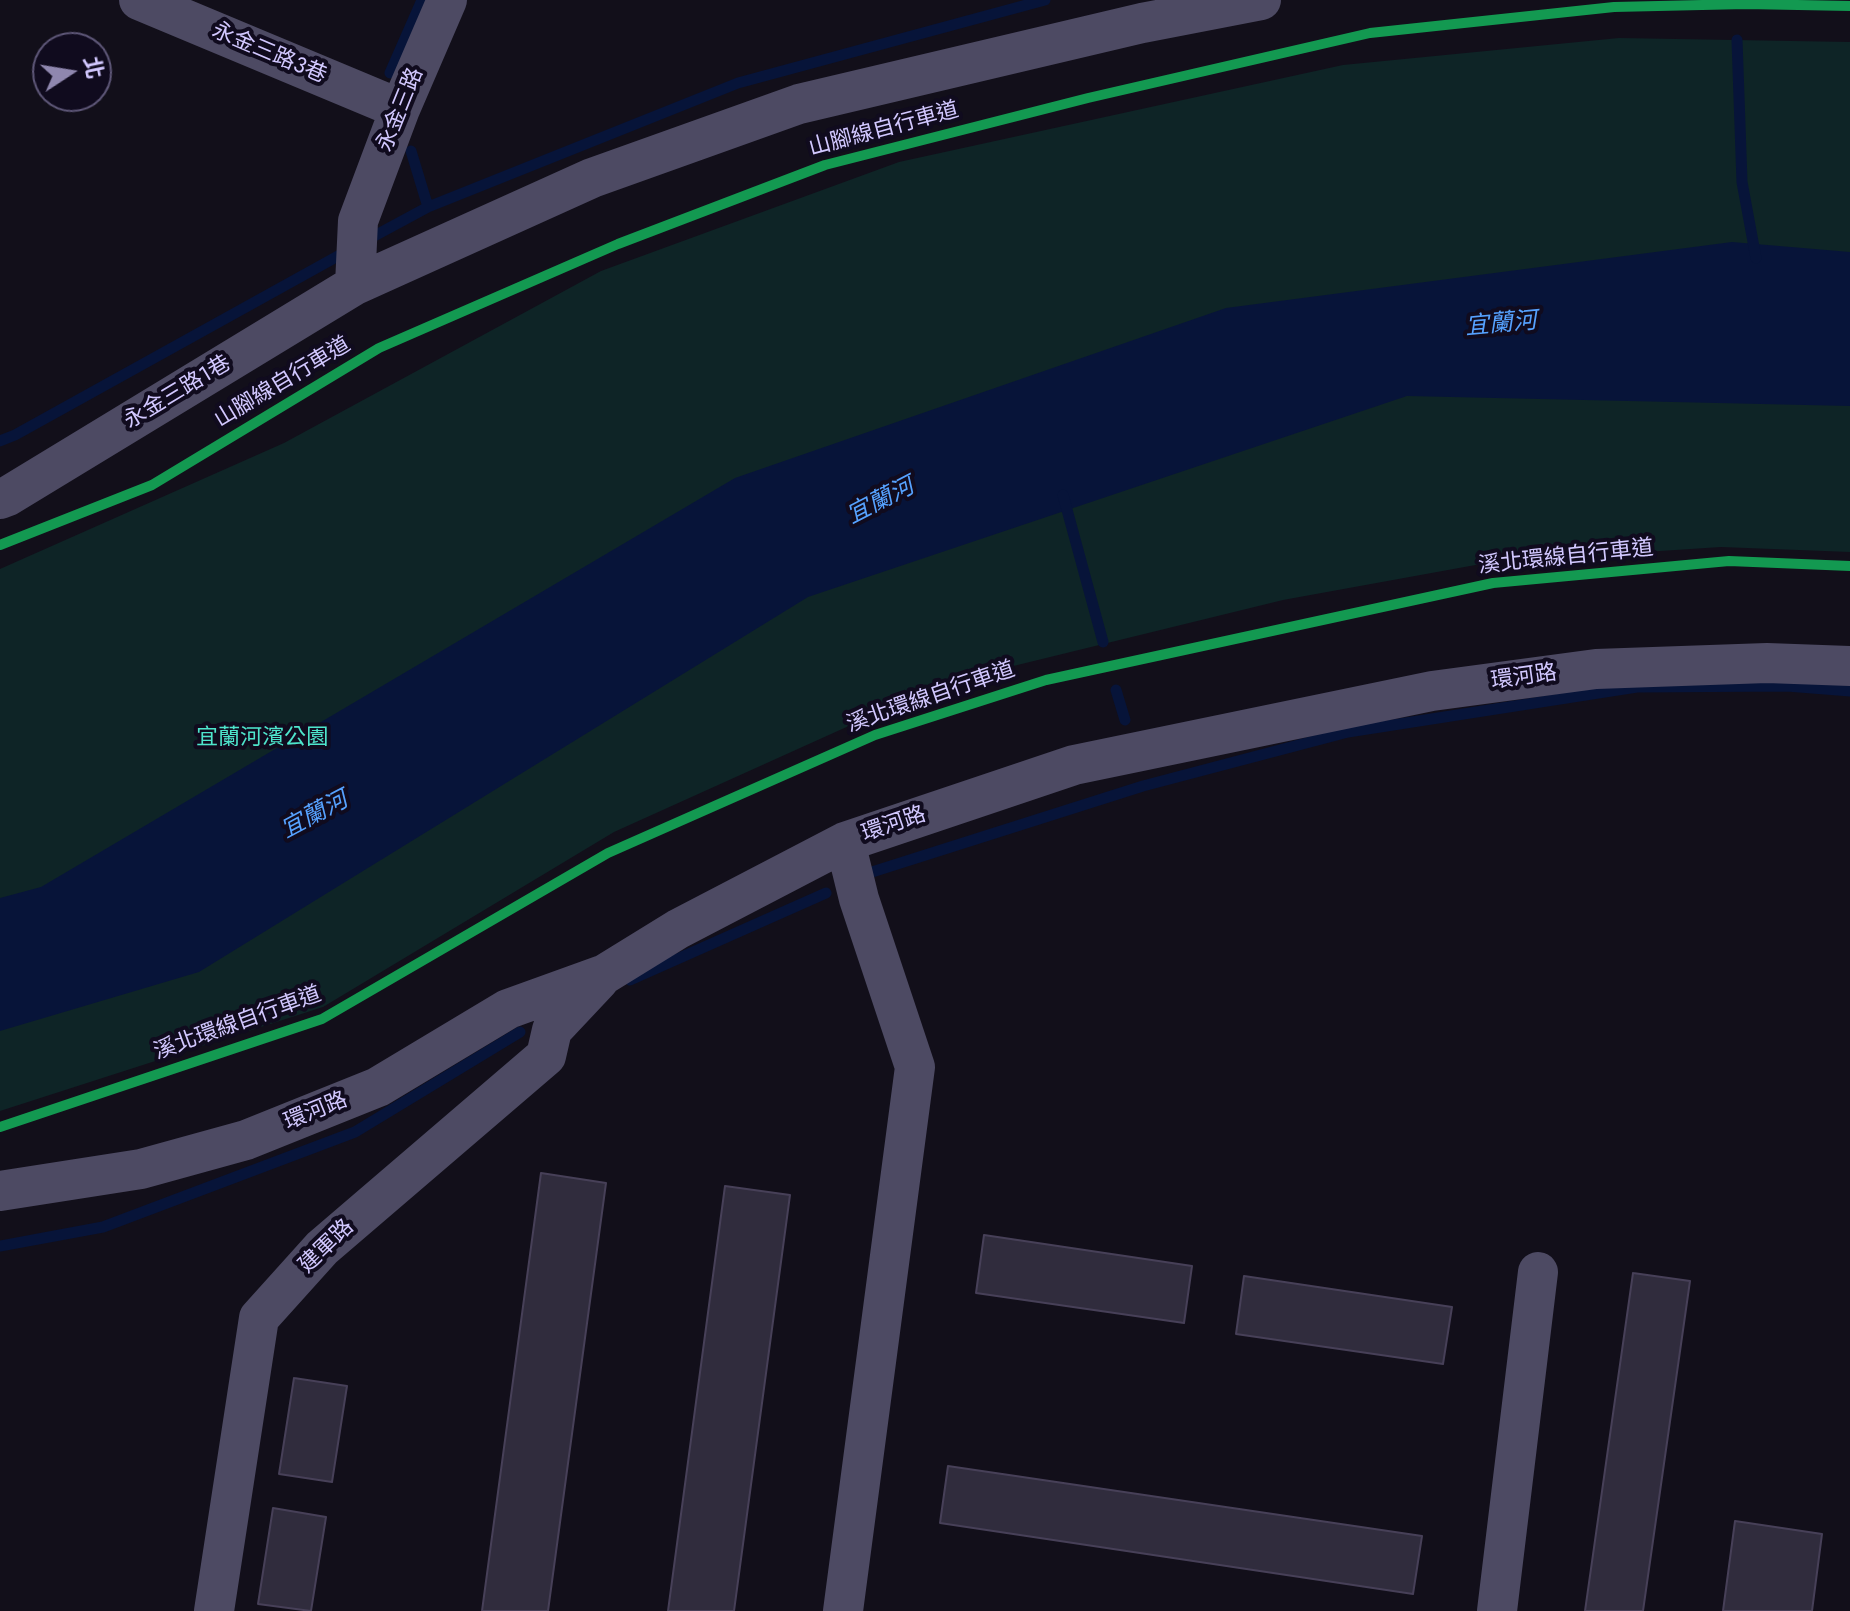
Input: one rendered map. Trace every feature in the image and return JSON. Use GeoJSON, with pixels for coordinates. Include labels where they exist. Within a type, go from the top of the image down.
{"type":"FeatureCollection","features":[{"type":"Feature","properties":{"kind":"street","name":"永金三路3巷"},"geometry":{"type":"LineString","coordinates":[[139,0],[400,109]]}},
{"type":"Feature","properties":{"kind":"street","name":"永金三路"},"geometry":{"type":"LineString","coordinates":[[355,285],[358,221],[400,109],[447,0]]}},
{"type":"Feature","properties":{"kind":"street","name":"永金三路1巷"},"geometry":{"type":"LineString","coordinates":[[0,499],[355,285],[592,178],[799,104],[1142,23],[1261,0]]}},
{"type":"Feature","properties":{"kind":"street","name":"環河路"},"geometry":{"type":"LineString","coordinates":[[0,1191],[141,1169],[246,1140],[378,1087],[508,1009],[605,974],[678,929],[845,842],[1074,765],[1432,691],[1596,669],[1767,663],[1850,666]]}},
{"type":"Feature","properties":{"kind":"street"},"geometry":{"type":"LineString","coordinates":[[843,1611],[915,1067],[859,899],[845,842]]}},
{"type":"Feature","properties":{"kind":"street","name":"建軍路"},"geometry":{"type":"LineString","coordinates":[[214,1611],[259,1318],[322,1248],[546,1056],[552,1030],[605,974]]}},
{"type":"Feature","properties":{"kind":"street"},"geometry":{"type":"LineString","coordinates":[[1497,1611],[1538,1272]]}},
{"type":"Feature","properties":{"kind":"green space","name":"宜蘭河濱公園"},"geometry":{"type":"Polygon","coordinates":[[[1619,38],[1850,42],[1850,552],[1721,547],[1492,562],[1283,600],[944,683],[614,832],[323,1007],[0,1111],[0,569],[284,443],[601,271],[899,162],[1343,65],[1619,38]]]}},
{"type":"Feature","properties":{"kind":"water","name":"宜蘭河"},"geometry":{"type":"Polygon","coordinates":[[[1732,242],[1850,252],[1850,406],[1407,396],[808,597],[199,972],[0,1031],[0,898],[41,887],[735,478],[1226,308],[1732,242]]]}},
{"type":"Feature","properties":{"kind":"building"},"geometry":{"type":"Polygon","coordinates":[[[541,1173],[606,1183],[548,1611],[482,1611],[541,1173]]]}},
{"type":"Feature","properties":{"kind":"building"},"geometry":{"type":"Polygon","coordinates":[[[725,1186],[790,1195],[734,1611],[668,1611],[725,1186]]]}},
{"type":"Feature","properties":{"kind":"building"},"geometry":{"type":"Polygon","coordinates":[[[984,1235],[1192,1266],[1184,1323],[976,1293],[984,1235]]]}},
{"type":"Feature","properties":{"kind":"building"},"geometry":{"type":"Polygon","coordinates":[[[1633,1273],[1690,1281],[1643,1611],[1585,1611],[1633,1273]]]}},
{"type":"Feature","properties":{"kind":"building"},"geometry":{"type":"Polygon","coordinates":[[[1244,1276],[1452,1307],[1443,1364],[1236,1334],[1244,1276]]]}},
{"type":"Feature","properties":{"kind":"building"},"geometry":{"type":"Polygon","coordinates":[[[294,1378],[347,1386],[332,1482],[279,1474],[294,1378]]]}},
{"type":"Feature","properties":{"kind":"building"},"geometry":{"type":"Polygon","coordinates":[[[948,1466],[1422,1536],[1413,1594],[940,1523],[948,1466]]]}},
{"type":"Feature","properties":{"kind":"building"},"geometry":{"type":"Polygon","coordinates":[[[273,1508],[326,1517],[311,1611],[258,1604],[273,1508]]]}},
{"type":"Feature","properties":{"kind":"building"},"geometry":{"type":"Polygon","coordinates":[[[1735,1521],[1822,1534],[1812,1611],[1723,1611],[1735,1521]]]}},
{"type":"Feature","properties":{"kind":"waterway"},"geometry":{"type":"LineString","coordinates":[[390,73],[422,0]]}},
{"type":"Feature","properties":{"kind":"waterway"},"geometry":{"type":"LineString","coordinates":[[365,241],[428,207],[738,83],[1045,0]]}},
{"type":"Feature","properties":{"kind":"waterway"},"geometry":{"type":"LineString","coordinates":[[1737,40],[1742,182],[1756,258]]}},
{"type":"Feature","properties":{"kind":"waterway"},"geometry":{"type":"LineString","coordinates":[[411,151],[428,207]]}},
{"type":"Feature","properties":{"kind":"waterway"},"geometry":{"type":"LineString","coordinates":[[0,441],[347,251]]}},
{"type":"Feature","properties":{"kind":"waterway"},"geometry":{"type":"LineString","coordinates":[[1063,495],[1103,642]]}},
{"type":"Feature","properties":{"kind":"waterway"},"geometry":{"type":"LineString","coordinates":[[872,872],[1143,786],[1348,732],[1637,687],[1787,686],[1850,691]]}},
{"type":"Feature","properties":{"kind":"waterway"},"geometry":{"type":"LineString","coordinates":[[1116,690],[1125,720]]}},
{"type":"Feature","properties":{"kind":"waterway"},"geometry":{"type":"LineString","coordinates":[[630,980],[826,893]]}},
{"type":"Feature","properties":{"kind":"waterway"},"geometry":{"type":"LineString","coordinates":[[0,1246],[103,1227],[355,1132],[520,1032]]}},
{"type":"Feature","properties":{"kind":"cycle path","name":"山腳線自行車道"},"geometry":{"type":"LineString","coordinates":[[0,545],[152,485],[379,348],[618,244],[825,165],[1088,98],[1370,33],[1614,7],[1746,4],[1850,6]]}},
{"type":"Feature","properties":{"kind":"cycle path","name":"溪北環線自行車道"},"geometry":{"type":"LineString","coordinates":[[0,1127],[322,1019],[608,853],[875,735],[1046,680],[1493,583],[1729,561],[1850,566]]}}]}
